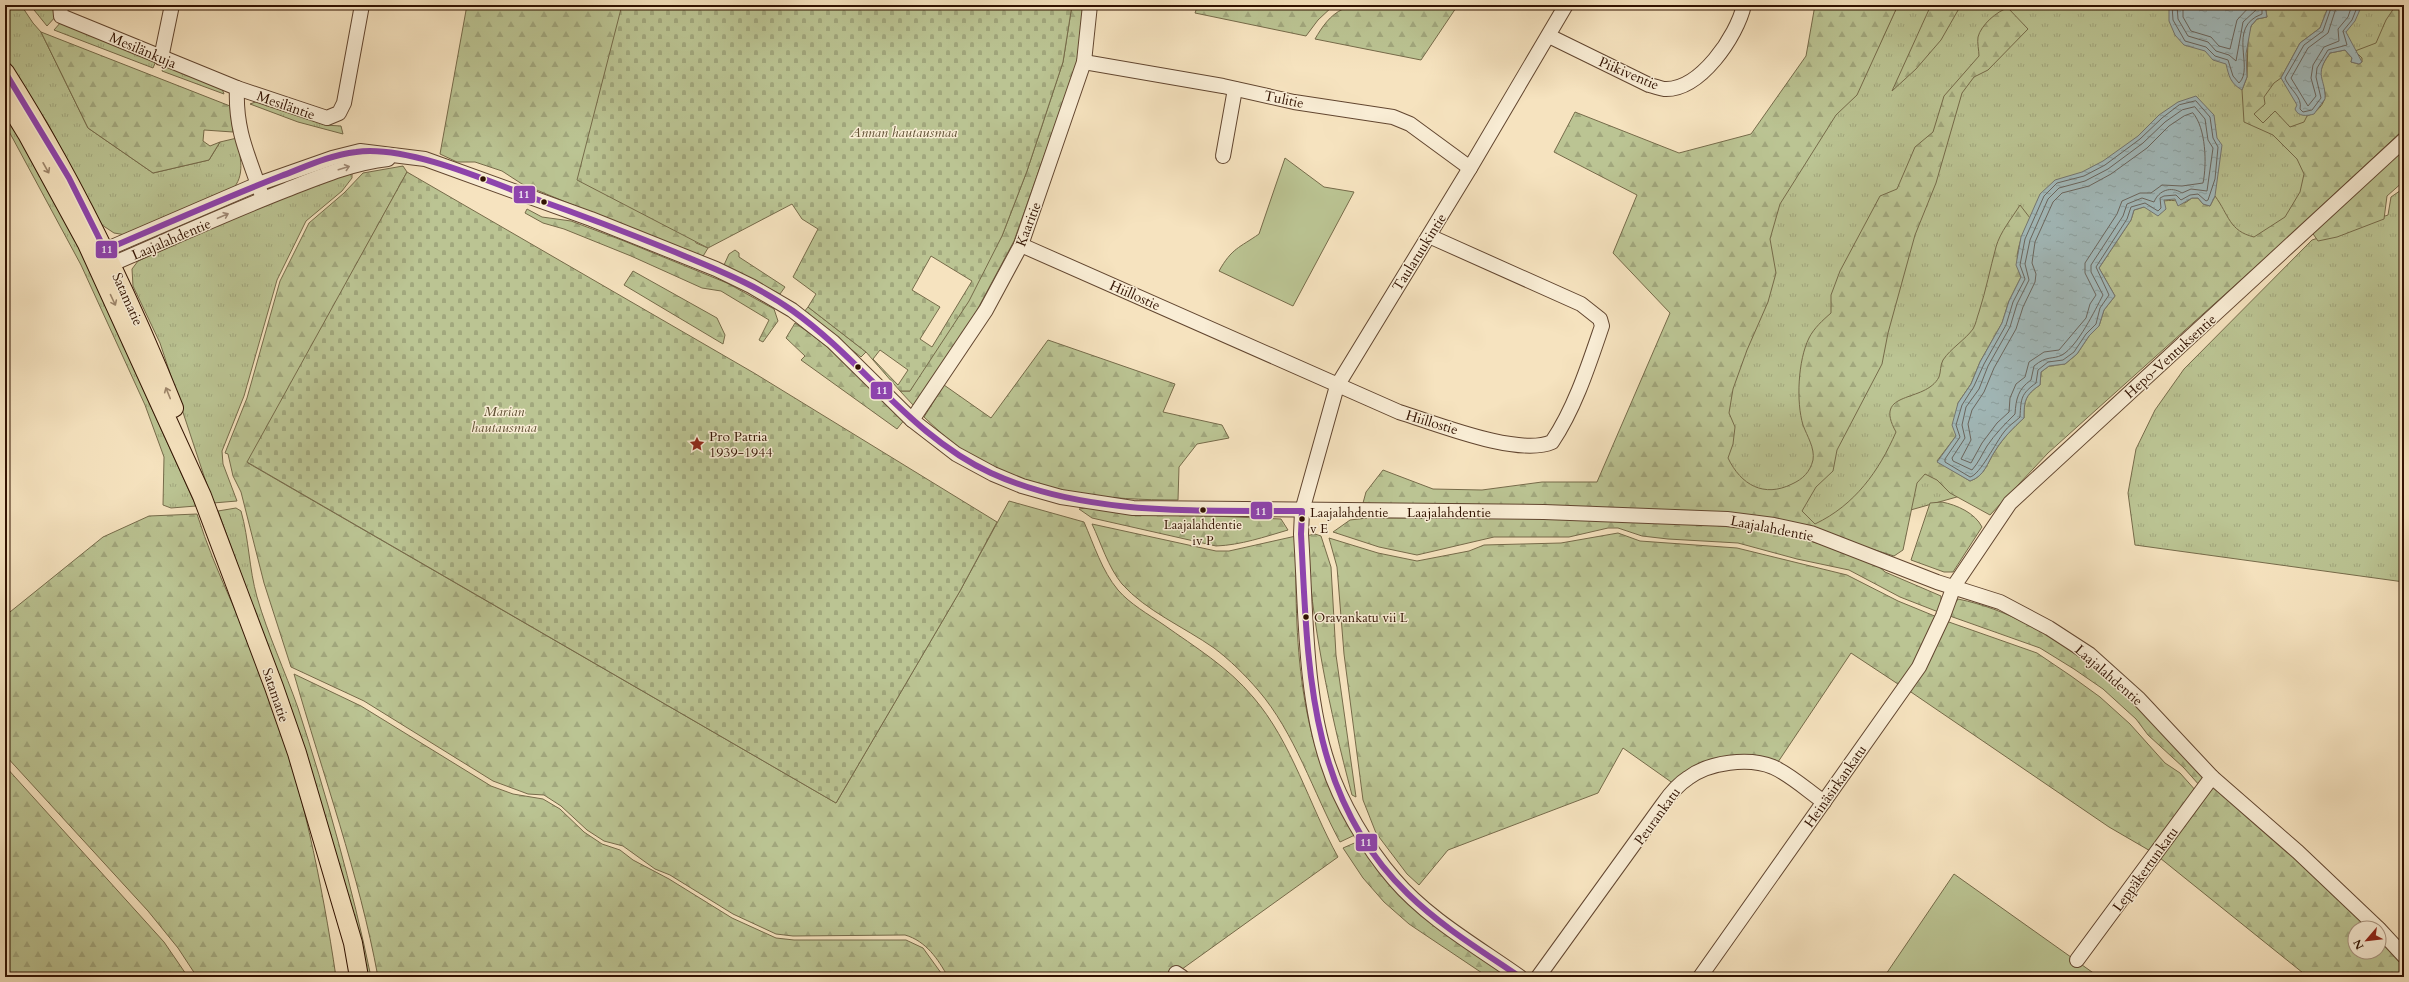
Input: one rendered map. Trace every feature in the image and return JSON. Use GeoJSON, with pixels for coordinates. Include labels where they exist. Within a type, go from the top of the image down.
{"type":"FeatureCollection","features":[{"type":"Feature","properties":{"kind":"main road","name":"Satamatie"},"geometry":{"type":"LineString","coordinates":[[5,72],[69,178],[202,496],[289,731],[328,856],[338,898],[353,943],[359,977]]}},
{"type":"Feature","properties":{"kind":"main road","name":"Satamatie"},"geometry":{"type":"LineString","coordinates":[[5,98],[53,181],[104,260]]}},
{"type":"Feature","properties":{"kind":"main road","name":"Satamatie"},"geometry":{"type":"LineString","coordinates":[[338,898],[349,977]]}},
{"type":"Feature","properties":{"kind":"street","name":"Mesilänkuja"},"geometry":{"type":"LineString","coordinates":[[60,5],[61,16],[236,88]]}},
{"type":"Feature","properties":{"kind":"street"},"geometry":{"type":"LineString","coordinates":[[161,58],[172,5]]}},
{"type":"Feature","properties":{"kind":"street","name":"Mesiläntie"},"geometry":{"type":"LineString","coordinates":[[263,199],[240,135],[237,117],[236,88],[321,117],[334,116],[339,113],[344,103],[350,81],[362,5]]}},
{"type":"Feature","properties":{"kind":"street","name":"Kaaritie"},"geometry":{"type":"LineString","coordinates":[[912,420],[986,310],[1021,245],[1084,62],[1090,5]]}},
{"type":"Feature","properties":{"kind":"street","name":"Taularuukintie"},"geometry":{"type":"LineString","coordinates":[[1520,977],[1426,910],[1394,879],[1353,818],[1330,770],[1313,703],[1300,534],[1302,511],[1337,386],[1470,168],[1566,5]]}},
{"type":"Feature","properties":{"kind":"street","name":"Piikiventie"},"geometry":{"type":"LineString","coordinates":[[1549,36],[1649,85],[1664,89],[1679,86],[1698,75],[1716,59],[1730,39],[1744,5]]}},
{"type":"Feature","properties":{"kind":"street","name":"Tulitie"},"geometry":{"type":"LineString","coordinates":[[1084,62],[1235,89],[1294,102],[1393,117],[1416,128],[1470,168]]}},
{"type":"Feature","properties":{"kind":"street"},"geometry":{"type":"LineString","coordinates":[[1223,156],[1235,89]]}},
{"type":"Feature","properties":{"kind":"street","name":"Hepo-Ventuksentie"},"geometry":{"type":"LineString","coordinates":[[1954,586],[1996,522],[2032,481],[2403,141]]}},
{"type":"Feature","properties":{"kind":"street","name":"Laajalahdentie"},"geometry":{"type":"LineString","coordinates":[[104,260],[258,184],[332,158],[360,151],[407,156],[440,163],[591,218],[716,269],[751,286],[792,310],[832,342],[912,420],[933,438],[973,465],[1022,486],[1060,497],[1133,508],[1302,511],[1544,512],[1727,519],[1774,525],[1811,533],[1937,582],[1954,586],[2000,602],[2049,628],[2089,654],[2139,699],[2212,777],[2298,852],[2369,920]]}},
{"type":"Feature","properties":{"kind":"street","name":"Laajalahdentie"},"geometry":{"type":"LineString","coordinates":[[104,260],[361,163],[407,156]]}},
{"type":"Feature","properties":{"kind":"street","name":"Hiillostie"},"geometry":{"type":"LineString","coordinates":[[1021,245],[1337,386],[1399,412],[1457,431],[1517,446],[1545,445],[1552,442],[1560,430],[1602,326],[1600,319],[1580,304],[1429,236]]}},
{"type":"Feature","properties":{"kind":"street","name":"Heinäsirkankatu"},"geometry":{"type":"LineString","coordinates":[[1700,977],[1919,667],[1944,616],[1954,586]]}},
{"type":"Feature","properties":{"kind":"street","name":"Peurankatu"},"geometry":{"type":"LineString","coordinates":[[1538,977],[1628,855],[1663,804],[1677,786],[1689,777],[1719,765],[1743,762],[1760,764],[1774,767],[1824,802]]}},
{"type":"Feature","properties":{"kind":"street","name":"Leppäkertunkatu"},"geometry":{"type":"LineString","coordinates":[[2077,960],[2212,777]]}},
{"type":"Feature","properties":{"kind":"street","name":"Laajalahdentie"},"geometry":{"type":"LineString","coordinates":[[2387,938],[2404,956]]}},
{"type":"Feature","properties":{"kind":"green space"},"geometry":{"type":"Polygon","coordinates":[[[5,5],[21,5],[41,32],[88,128],[153,173],[209,160],[220,142],[237,138],[241,172],[232,190],[126,235],[114,233],[102,225],[47,122],[5,60],[5,5]]]}},
{"type":"Feature","properties":{"kind":"green space"},"geometry":{"type":"Polygon","coordinates":[[[30,5],[57,5],[57,15],[47,26],[30,5]]]}},
{"type":"Feature","properties":{"kind":"green space"},"geometry":{"type":"Polygon","coordinates":[[[467,5],[622,5],[696,243],[708,248],[702,258],[522,184],[502,171],[475,162],[457,162],[440,154],[467,5]]]}},
{"type":"Feature","properties":{"kind":"green space","name":"Annan hautausmaa"},"geometry":{"type":"Polygon","coordinates":[[[622,5],[1072,5],[1063,62],[1027,171],[1002,236],[969,301],[910,391],[900,391],[866,352],[808,307],[816,294],[793,277],[818,229],[802,219],[792,204],[708,248],[577,180],[622,5]],[[931,256],[912,290],[940,307],[920,339],[932,347],[972,281],[931,256]],[[880,350],[873,359],[898,385],[908,370],[880,350]]]}},
{"type":"Feature","properties":{"kind":"green space"},"geometry":{"type":"Polygon","coordinates":[[[1072,5],[1084,5],[1077,63],[1014,241],[976,312],[914,406],[900,391],[910,391],[1002,236],[1027,171],[1063,62],[1072,5]]]}},
{"type":"Feature","properties":{"kind":"green space"},"geometry":{"type":"Polygon","coordinates":[[[1198,5],[1334,5],[1318,20],[1306,36],[1195,13],[1198,5]]]}},
{"type":"Feature","properties":{"kind":"green space"},"geometry":{"type":"Polygon","coordinates":[[[1358,5],[1458,5],[1421,60],[1315,39],[1330,18],[1343,9],[1358,5]]]}},
{"type":"Feature","properties":{"kind":"green space"},"geometry":{"type":"Polygon","coordinates":[[[1815,5],[1898,5],[1857,95],[1836,115],[1780,204],[1770,239],[1776,273],[1768,302],[1747,350],[1733,389],[1729,413],[1735,427],[1733,444],[1728,458],[1733,467],[1747,482],[1763,489],[1772,490],[1782,488],[1796,482],[1806,475],[1812,464],[1813,451],[1803,425],[1799,405],[1799,381],[1802,358],[1811,334],[1831,313],[1831,295],[1840,271],[1880,196],[1897,189],[1915,147],[1933,132],[1944,96],[1979,56],[1978,37],[1986,23],[1999,12],[2008,8],[2028,29],[1988,70],[1974,77],[1962,93],[1936,183],[1915,235],[1888,333],[1882,364],[1837,450],[1833,471],[1816,487],[1802,511],[1815,524],[1842,507],[1864,486],[1882,460],[1896,432],[1890,418],[1891,409],[1895,403],[1903,398],[1923,391],[1932,385],[1939,377],[1943,360],[1973,329],[1976,323],[1998,241],[2020,205],[2030,218],[2019,247],[2017,262],[2021,277],[2009,301],[2002,323],[1980,362],[1971,384],[1958,403],[1956,436],[1937,461],[1970,481],[1979,476],[1985,469],[2001,442],[2024,418],[2026,399],[2031,392],[2040,385],[2041,372],[2049,366],[2065,364],[2077,354],[2089,336],[2099,326],[2104,310],[2115,296],[2099,268],[2131,220],[2134,210],[2172,200],[2185,203],[2192,198],[2198,198],[2203,204],[2210,206],[2215,196],[2234,226],[2239,231],[2254,237],[2285,217],[2300,192],[2304,174],[2297,159],[2273,135],[2244,122],[2242,90],[2247,77],[2248,37],[2251,26],[2257,19],[2267,17],[2265,6],[2329,5],[2320,28],[2300,43],[2281,78],[2274,83],[2264,97],[2265,104],[2254,114],[2263,123],[2275,111],[2290,127],[2304,122],[2307,116],[2314,113],[2324,101],[2325,93],[2320,75],[2321,69],[2330,53],[2345,50],[2352,58],[2351,62],[2359,64],[2362,62],[2362,58],[2355,51],[2376,43],[2386,20],[2396,5],[2404,5],[2404,129],[2281,244],[2048,453],[1990,515],[1950,493],[1937,480],[1925,474],[1917,483],[1903,550],[1894,556],[1808,529],[1728,513],[1458,504],[1412,506],[1363,503],[1366,492],[1383,470],[1433,489],[1482,490],[1542,482],[1597,482],[1670,313],[1613,253],[1637,195],[1554,152],[1575,112],[1679,153],[1751,134],[1806,56],[1815,5]]]}},
{"type":"Feature","properties":{"kind":"green space"},"geometry":{"type":"Polygon","coordinates":[[[1898,5],[1931,5],[1930,7],[1933,5],[2404,5],[2315,181],[2290,222],[1978,491],[1836,531],[1716,494],[1717,369],[1767,211],[1874,56],[1898,5]]]}},
{"type":"Feature","properties":{"kind":"green space"},"geometry":{"type":"Polygon","coordinates":[[[1931,5],[1961,5],[1941,40],[1916,69],[1892,91],[1931,5]]]}},
{"type":"Feature","properties":{"kind":"green space"},"geometry":{"type":"Polygon","coordinates":[[[61,22],[156,61],[153,68],[54,30],[61,22]]]}},
{"type":"Feature","properties":{"kind":"green space"},"geometry":{"type":"Polygon","coordinates":[[[41,32],[230,106],[233,132],[204,130],[203,141],[210,146],[220,142],[209,160],[153,173],[88,128],[41,32]]]}},
{"type":"Feature","properties":{"kind":"green space"},"geometry":{"type":"Polygon","coordinates":[[[164,65],[221,86],[224,94],[162,71],[164,65]]]}},
{"type":"Feature","properties":{"kind":"green space"},"geometry":{"type":"Polygon","coordinates":[[[258,101],[325,125],[341,126],[343,134],[298,122],[250,104],[258,101]]]}},
{"type":"Feature","properties":{"kind":"green space"},"geometry":{"type":"Polygon","coordinates":[[[5,108],[53,190],[196,506],[171,508],[163,505],[164,457],[145,405],[81,265],[5,124],[5,108]]]}},
{"type":"Feature","properties":{"kind":"green space"},"geometry":{"type":"Polygon","coordinates":[[[2404,140],[2404,181],[2387,196],[2384,219],[2337,237],[2318,241],[2309,228],[2404,140]]]}},
{"type":"Feature","properties":{"kind":"green space"},"geometry":{"type":"Polygon","coordinates":[[[1285,158],[1324,187],[1354,192],[1293,306],[1219,271],[1232,253],[1259,234],[1285,158]]]}},
{"type":"Feature","properties":{"kind":"green space"},"geometry":{"type":"Polygon","coordinates":[[[403,166],[407,172],[248,463],[836,803],[960,591],[1009,501],[1084,522],[1107,575],[1118,590],[1140,609],[1199,650],[1233,676],[1253,697],[1267,715],[1279,734],[1299,774],[1338,857],[1171,977],[948,977],[936,957],[925,946],[905,935],[793,936],[776,934],[733,914],[670,875],[655,869],[623,846],[604,841],[587,830],[561,806],[544,795],[528,794],[493,781],[364,701],[291,667],[264,583],[241,492],[233,476],[228,454],[225,453],[247,398],[280,281],[309,223],[344,193],[363,173],[403,166]]]}},
{"type":"Feature","properties":{"kind":"green space"},"geometry":{"type":"Polygon","coordinates":[[[352,170],[352,178],[342,191],[306,221],[277,280],[244,396],[222,451],[223,464],[237,501],[213,503],[160,343],[133,286],[132,269],[138,261],[261,206],[352,170]]]}},
{"type":"Feature","properties":{"kind":"green space","name":"Marian hautausmaa"},"geometry":{"type":"Polygon","coordinates":[[[407,172],[754,373],[997,522],[960,591],[836,803],[247,462],[407,172]]]}},
{"type":"Feature","properties":{"kind":"green space"},"geometry":{"type":"Polygon","coordinates":[[[2404,188],[2404,582],[2135,545],[2128,493],[2136,449],[2155,410],[2184,369],[2312,240],[2388,215],[2391,197],[2404,188]]]}},
{"type":"Feature","properties":{"kind":"green space"},"geometry":{"type":"Polygon","coordinates":[[[527,209],[542,217],[571,221],[727,283],[774,309],[778,321],[763,342],[759,340],[769,320],[721,291],[702,288],[631,256],[564,229],[543,223],[525,213],[527,209]]]}},
{"type":"Feature","properties":{"kind":"green space"},"geometry":{"type":"Polygon","coordinates":[[[735,250],[739,253],[739,257],[785,287],[780,294],[724,265],[729,254],[735,250]]]}},
{"type":"Feature","properties":{"kind":"green space"},"geometry":{"type":"Polygon","coordinates":[[[633,271],[717,318],[725,335],[723,344],[624,285],[633,271]]]}},
{"type":"Feature","properties":{"kind":"green space"},"geometry":{"type":"Polygon","coordinates":[[[808,307],[866,352],[861,357],[804,312],[808,307]]]}},
{"type":"Feature","properties":{"kind":"green space"},"geometry":{"type":"Polygon","coordinates":[[[795,323],[839,357],[905,419],[897,429],[801,360],[805,356],[786,338],[795,323]]]}},
{"type":"Feature","properties":{"kind":"green space"},"geometry":{"type":"Polygon","coordinates":[[[1048,340],[1175,384],[1163,412],[1222,425],[1229,438],[1197,444],[1179,467],[1178,500],[1126,499],[1074,493],[1024,480],[1000,471],[969,455],[949,440],[924,417],[944,385],[991,418],[1048,340]]]}},
{"type":"Feature","properties":{"kind":"green space"},"geometry":{"type":"Polygon","coordinates":[[[1942,502],[1965,510],[1979,522],[1982,527],[1953,572],[1944,572],[1911,560],[1930,503],[1942,502]]]}},
{"type":"Feature","properties":{"kind":"green space"},"geometry":{"type":"Polygon","coordinates":[[[236,508],[241,511],[244,522],[252,576],[257,597],[266,625],[298,708],[329,808],[356,909],[371,977],[365,977],[252,604],[218,511],[236,508]]]}},
{"type":"Feature","properties":{"kind":"green space"},"geometry":{"type":"Polygon","coordinates":[[[1086,508],[1120,512],[1281,519],[1288,530],[1243,542],[1216,546],[1092,518],[1079,509],[1086,508]]]}},
{"type":"Feature","properties":{"kind":"green space"},"geometry":{"type":"Polygon","coordinates":[[[197,514],[213,559],[269,691],[291,761],[301,796],[317,869],[336,977],[197,977],[178,948],[148,911],[5,755],[5,616],[103,537],[149,516],[197,514]]]}},
{"type":"Feature","properties":{"kind":"green space"},"geometry":{"type":"Polygon","coordinates":[[[1539,517],[1726,524],[1773,530],[1837,549],[1876,564],[1885,572],[1941,596],[1941,613],[1900,597],[1849,570],[1797,559],[1738,543],[1642,536],[1618,528],[1608,528],[1569,537],[1494,537],[1417,555],[1379,547],[1333,532],[1350,520],[1367,518],[1539,517]]]}},
{"type":"Feature","properties":{"kind":"green space"},"geometry":{"type":"Polygon","coordinates":[[[1092,524],[1216,551],[1229,551],[1296,536],[1297,613],[1303,691],[1311,729],[1322,766],[1337,801],[1357,834],[1340,842],[1303,763],[1283,725],[1258,690],[1237,668],[1214,648],[1154,611],[1122,584],[1105,555],[1092,524]]]}},
{"type":"Feature","properties":{"kind":"green space"},"geometry":{"type":"Polygon","coordinates":[[[1618,533],[1640,541],[1737,548],[1847,575],[1898,601],[1937,617],[1914,665],[1901,686],[1851,653],[1776,765],[1761,760],[1674,784],[1623,748],[1598,793],[1448,850],[1419,885],[1407,874],[1376,833],[1363,800],[1344,654],[1337,567],[1329,538],[1378,553],[1417,561],[1469,551],[1484,545],[1561,543],[1618,533]]]}},
{"type":"Feature","properties":{"kind":"green space"},"geometry":{"type":"Polygon","coordinates":[[[1315,534],[1321,536],[1331,567],[1336,655],[1356,797],[1352,795],[1336,731],[1312,602],[1306,536],[1315,534]]]}},
{"type":"Feature","properties":{"kind":"green space"},"geometry":{"type":"Polygon","coordinates":[[[1958,599],[1995,610],[2030,625],[2063,645],[2094,668],[2151,721],[2205,776],[2200,786],[2184,768],[2148,735],[2136,719],[2103,689],[2074,669],[2040,648],[1947,615],[1958,599]]]}},
{"type":"Feature","properties":{"kind":"green space"},"geometry":{"type":"Polygon","coordinates":[[[1946,621],[2037,653],[2071,676],[2100,697],[2130,724],[2165,763],[2180,773],[2197,792],[2152,852],[2109,827],[1908,690],[1946,621]]]}},
{"type":"Feature","properties":{"kind":"green space"},"geometry":{"type":"Polygon","coordinates":[[[294,674],[361,706],[491,786],[513,794],[543,799],[560,809],[584,832],[602,844],[620,850],[633,860],[669,879],[732,918],[776,938],[794,940],[906,940],[923,948],[944,977],[378,977],[351,862],[294,674]]]}},
{"type":"Feature","properties":{"kind":"green space"},"geometry":{"type":"Polygon","coordinates":[[[5,766],[164,942],[188,977],[5,977],[5,766]]]}},
{"type":"Feature","properties":{"kind":"green space"},"geometry":{"type":"Polygon","coordinates":[[[2212,777],[2369,920],[2347,920],[2347,960],[2387,960],[2387,938],[2404,956],[2404,977],[2308,977],[2155,854],[2212,777]]]}},
{"type":"Feature","properties":{"kind":"green space"},"geometry":{"type":"Polygon","coordinates":[[[1359,841],[1372,859],[1512,977],[1488,977],[1409,924],[1384,902],[1363,878],[1343,848],[1359,841]]]}},
{"type":"Feature","properties":{"kind":"green space"},"geometry":{"type":"Polygon","coordinates":[[[1954,874],[2099,977],[1884,977],[1954,874]]]}},
{"type":"Feature","properties":{"kind":"water"},"geometry":{"type":"Polygon","coordinates":[[[2169,5],[2265,5],[2267,17],[2257,19],[2251,26],[2246,54],[2247,77],[2242,90],[2232,82],[2226,64],[2213,60],[2205,51],[2184,45],[2175,35],[2169,21],[2169,5]]]}},
{"type":"Feature","properties":{"kind":"water"},"geometry":{"type":"Polygon","coordinates":[[[2329,5],[2362,5],[2355,21],[2346,32],[2362,62],[2359,64],[2351,62],[2352,58],[2345,50],[2330,53],[2322,67],[2321,72],[2325,99],[2314,114],[2300,115],[2296,112],[2295,109],[2297,105],[2281,78],[2300,43],[2320,28],[2329,5]]]}},
{"type":"Feature","properties":{"kind":"water"},"geometry":{"type":"Polygon","coordinates":[[[2196,96],[2214,115],[2217,138],[2222,145],[2215,196],[2210,206],[2203,204],[2198,198],[2192,198],[2178,206],[2175,199],[2164,200],[2166,209],[2158,216],[2144,207],[2134,210],[2131,220],[2099,268],[2115,296],[2104,310],[2099,326],[2089,336],[2077,354],[2065,364],[2049,366],[2041,372],[2040,385],[2028,395],[2026,399],[2024,418],[2001,442],[1985,469],[1979,476],[1970,481],[1937,462],[1956,436],[1952,425],[1958,403],[1971,384],[1980,362],[2002,323],[2009,301],[2021,277],[2016,265],[2021,237],[2040,194],[2055,180],[2082,172],[2103,161],[2138,136],[2159,115],[2178,102],[2196,96]]]}},
{"type":"Feature","properties":{"kind":"transit line","name":"11"},"geometry":{"type":"LineString","coordinates":[[5,72],[69,178],[105,250],[308,165],[337,156],[356,152],[376,151],[422,159],[470,174],[640,238],[720,271],[765,293],[793,311],[818,331],[911,418],[936,439],[962,457],[991,473],[1028,487],[1066,497],[1104,504],[1184,510],[1302,511],[1301,534],[1303,583],[1311,679],[1319,726],[1332,772],[1350,815],[1375,856],[1408,894],[1448,928],[1520,977]]}},
{"type":"Feature","properties":{"kind":"place","name":"Pro Patria 1939-1944"},"geometry":{"type":"Point","coordinates":[697,444]}},
{"type":"Feature","properties":{"kind":"place","name":"Laajalahdentie iv P"},"geometry":{"type":"Point","coordinates":[1203,510]}},
{"type":"Feature","properties":{"kind":"place","name":"Laajalahdentie v E"},"geometry":{"type":"Point","coordinates":[1302,519]}},
{"type":"Feature","properties":{"kind":"place","name":"Oravankatu vii L"},"geometry":{"type":"Point","coordinates":[1306,617]}}]}
